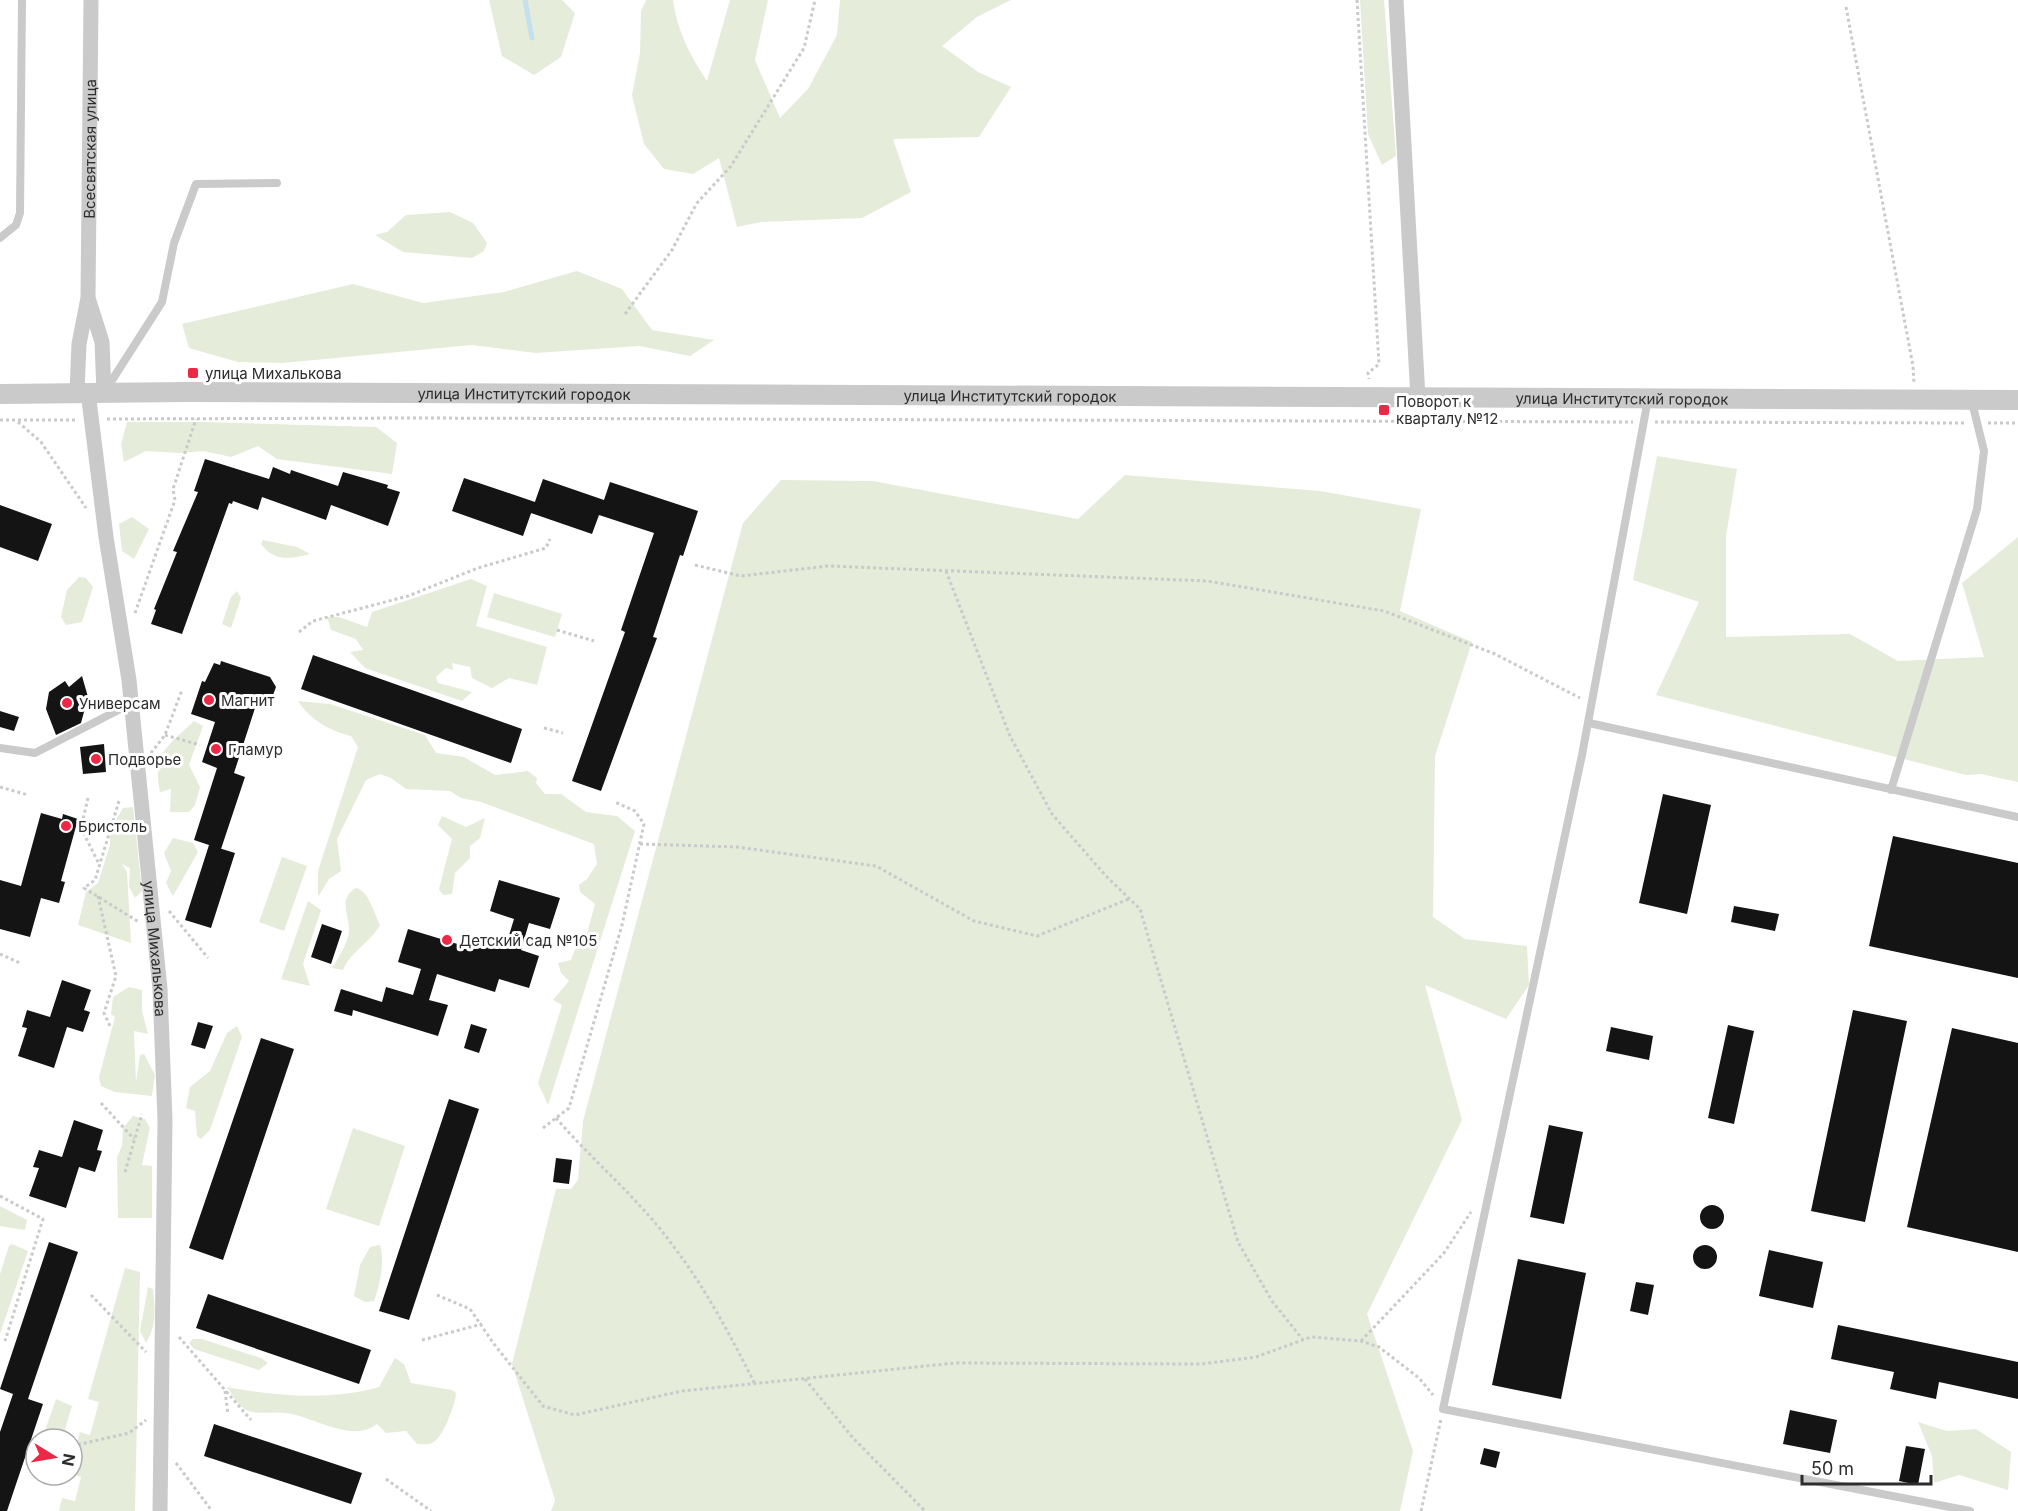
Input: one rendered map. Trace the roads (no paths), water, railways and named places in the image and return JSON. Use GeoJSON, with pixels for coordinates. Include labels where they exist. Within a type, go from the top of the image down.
{"type":"FeatureCollection","features":[{"type":"Feature","properties":{"kind":"street","name":"Всесвятская улица"},"geometry":{"type":"LineString","coordinates":[[90,392],[79,344],[88,298],[91,0]]}},
{"type":"Feature","properties":{"kind":"street"},"geometry":{"type":"LineString","coordinates":[[1396,0],[1418,398]]}},
{"type":"Feature","properties":{"kind":"street","name":"Всесвятская улица"},"geometry":{"type":"LineString","coordinates":[[88,298],[102,342],[90,392]]}},
{"type":"Feature","properties":{"kind":"street","name":"улица Институтский городок"},"geometry":{"type":"LineString","coordinates":[[0,394],[90,392],[2018,400]]}},
{"type":"Feature","properties":{"kind":"street","name":"улица Михалькова"},"geometry":{"type":"LineString","coordinates":[[90,392],[89,419],[132,703],[155,933],[165,1120],[160,1511]]}},
{"type":"Feature","properties":{"kind":"lane"},"geometry":{"type":"LineString","coordinates":[[0,238],[16,225],[20,213],[22,0]]}},
{"type":"Feature","properties":{"kind":"lane"},"geometry":{"type":"LineString","coordinates":[[90,392],[162,302],[174,243],[196,184],[277,183]]}},
{"type":"Feature","properties":{"kind":"lane"},"geometry":{"type":"LineString","coordinates":[[1648,399],[1589,723],[1443,1409],[1970,1511]]}},
{"type":"Feature","properties":{"kind":"lane"},"geometry":{"type":"LineString","coordinates":[[1891,790],[1977,509],[1984,451],[1972,400]]}},
{"type":"Feature","properties":{"kind":"lane"},"geometry":{"type":"LineString","coordinates":[[0,748],[35,753],[132,703]]}},
{"type":"Feature","properties":{"kind":"lane"},"geometry":{"type":"LineString","coordinates":[[1589,723],[2018,817]]}},
{"type":"Feature","properties":{"kind":"waterway"},"geometry":{"type":"LineString","coordinates":[[525,0],[532,38]]}},
{"type":"Feature","properties":{"kind":"place","name":"улица Михалькова"},"geometry":{"type":"Point","coordinates":[193,373]}},
{"type":"Feature","properties":{"kind":"place","name":"Поворот к кварталу №12"},"geometry":{"type":"Point","coordinates":[1384,410]}},
{"type":"Feature","properties":{"kind":"place","name":"Магнит"},"geometry":{"type":"Point","coordinates":[209,700]}},
{"type":"Feature","properties":{"kind":"place","name":"Универсам"},"geometry":{"type":"Point","coordinates":[67,703]}},
{"type":"Feature","properties":{"kind":"place","name":"Гламур"},"geometry":{"type":"Point","coordinates":[216,749]}},
{"type":"Feature","properties":{"kind":"place","name":"Подворье"},"geometry":{"type":"Point","coordinates":[96,759]}},
{"type":"Feature","properties":{"kind":"place","name":"Бристоль"},"geometry":{"type":"Point","coordinates":[66,826]}},
{"type":"Feature","properties":{"kind":"place","name":"Детский сад №105"},"geometry":{"type":"Point","coordinates":[447,940]}}]}
